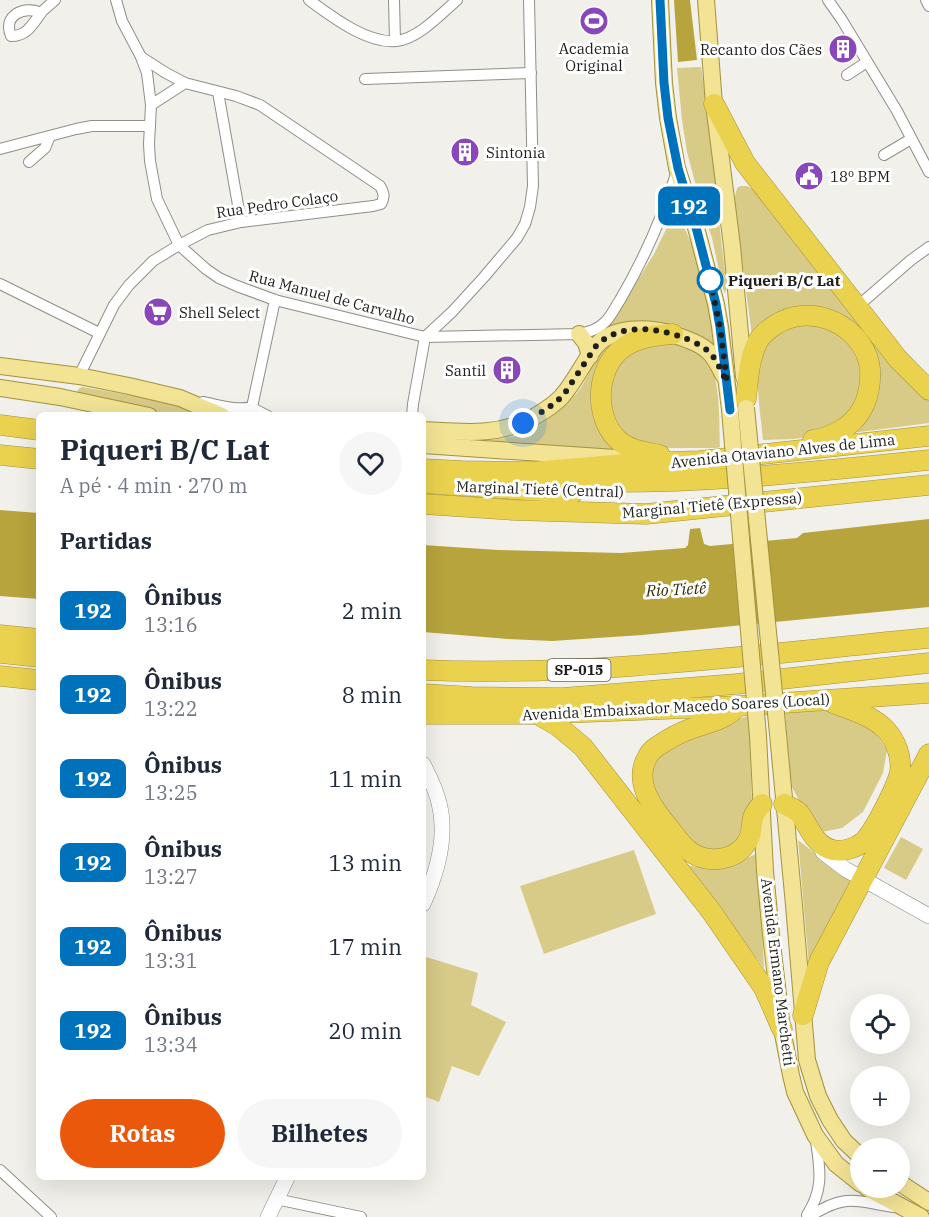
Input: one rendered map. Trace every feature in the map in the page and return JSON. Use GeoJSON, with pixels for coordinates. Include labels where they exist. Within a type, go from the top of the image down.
{"type":"FeatureCollection","features":[{"type":"Feature","properties":{"kind":"highway"},"geometry":{"type":"LineString","coordinates":[[714,104],[745,163],[898,359],[929,390]]}},
{"type":"Feature","properties":{"kind":"highway"},"geometry":{"type":"LineString","coordinates":[[741,406],[758,341],[777,323],[797,315],[817,316],[830,319],[856,337],[863,347],[870,366],[866,402],[851,424],[826,438],[804,442],[794,450]]}},
{"type":"Feature","properties":{"kind":"highway"},"geometry":{"type":"LineString","coordinates":[[673,334],[632,341],[612,358],[601,382],[602,413],[616,439],[630,447],[659,455],[690,456],[700,461]]}},
{"type":"Feature","properties":{"kind":"highway"},"geometry":{"type":"LineString","coordinates":[[0,425],[36,430]]}},
{"type":"Feature","properties":{"kind":"highway","name":"Avenida Otaviano Alves de Lima"},"geometry":{"type":"LineString","coordinates":[[426,469],[532,472],[637,463],[700,461],[929,436]]}},
{"type":"Feature","properties":{"kind":"highway"},"geometry":{"type":"LineString","coordinates":[[0,438],[36,443]]}},
{"type":"Feature","properties":{"kind":"highway"},"geometry":{"type":"LineString","coordinates":[[0,454],[36,459]]}},
{"type":"Feature","properties":{"kind":"highway"},"geometry":{"type":"LineString","coordinates":[[462,471],[484,478],[604,482],[718,479],[929,460]]}},
{"type":"Feature","properties":{"kind":"highway"},"geometry":{"type":"LineString","coordinates":[[0,467],[36,470]]}},
{"type":"Feature","properties":{"kind":"highway","name":"Avenida Otaviano Alves de Lima"},"geometry":{"type":"LineString","coordinates":[[765,481],[790,474]]}},
{"type":"Feature","properties":{"kind":"highway","name":"Marginal Tietê (Central)"},"geometry":{"type":"LineString","coordinates":[[426,483],[602,494],[656,493],[765,481]]}},
{"type":"Feature","properties":{"kind":"highway","name":"Marginal Tietê (Expressa)"},"geometry":{"type":"LineString","coordinates":[[426,504],[513,510],[646,514],[929,485]]}},
{"type":"Feature","properties":{"kind":"highway"},"geometry":{"type":"LineString","coordinates":[[0,635],[36,639]]}},
{"type":"Feature","properties":{"kind":"highway","name":"SP-015"},"geometry":{"type":"LineString","coordinates":[[426,670],[535,671],[651,664],[929,639]]}},
{"type":"Feature","properties":{"kind":"highway"},"geometry":{"type":"LineString","coordinates":[[0,652],[36,657]]}},
{"type":"Feature","properties":{"kind":"highway"},"geometry":{"type":"LineString","coordinates":[[426,694],[563,698],[736,684],[929,663]]}},
{"type":"Feature","properties":{"kind":"highway"},"geometry":{"type":"LineString","coordinates":[[426,682],[514,682],[535,671]]}},
{"type":"Feature","properties":{"kind":"highway"},"geometry":{"type":"LineString","coordinates":[[0,676],[36,680]]}},
{"type":"Feature","properties":{"kind":"highway","name":"Avenida Embaixador Macedo Soares (Local)"},"geometry":{"type":"LineString","coordinates":[[426,711],[537,714],[738,706],[929,693]]}},
{"type":"Feature","properties":{"kind":"highway"},"geometry":{"type":"LineString","coordinates":[[426,710],[445,700],[472,697]]}},
{"type":"Feature","properties":{"kind":"highway"},"geometry":{"type":"LineString","coordinates":[[784,804],[799,812],[804,823],[820,843],[835,850],[854,848],[864,842],[882,814],[900,773],[899,753],[892,738],[879,724],[857,711],[825,700]]}},
{"type":"Feature","properties":{"kind":"highway"},"geometry":{"type":"LineString","coordinates":[[738,706],[729,715],[672,737],[654,749],[644,766],[645,788],[649,802],[683,845],[693,854],[712,859],[725,858],[737,853],[745,845],[752,833],[753,816],[762,804]]}},
{"type":"Feature","properties":{"kind":"highway"},"geometry":{"type":"LineString","coordinates":[[537,714],[558,726],[583,747],[711,911],[764,988],[782,1029]]}},
{"type":"Feature","properties":{"kind":"highway"},"geometry":{"type":"LineString","coordinates":[[803,1015],[819,962],[929,754]]}},
{"type":"Feature","properties":{"kind":"main road"},"geometry":{"type":"LineString","coordinates":[[660,0],[668,118],[678,168],[716,304],[727,382]]}},
{"type":"Feature","properties":{"kind":"main road"},"geometry":{"type":"LineString","coordinates":[[706,0],[714,104],[732,246],[741,406]]}},
{"type":"Feature","properties":{"kind":"main road"},"geometry":{"type":"LineString","coordinates":[[426,430],[497,431],[523,423],[547,409],[563,396],[602,340],[623,331],[641,329],[673,334],[695,343],[711,354],[741,406]]}},
{"type":"Feature","properties":{"kind":"main road"},"geometry":{"type":"LineString","coordinates":[[579,334],[586,343],[590,356]]}},
{"type":"Feature","properties":{"kind":"main road"},"geometry":{"type":"LineString","coordinates":[[0,366],[79,376],[129,386],[180,398],[212,412]]}},
{"type":"Feature","properties":{"kind":"main road"},"geometry":{"type":"LineString","coordinates":[[60,397],[73,388],[79,376]]}},
{"type":"Feature","properties":{"kind":"main road"},"geometry":{"type":"LineString","coordinates":[[0,388],[60,397],[130,412]]}},
{"type":"Feature","properties":{"kind":"main road","name":"Avenida Ermano Marchetti"},"geometry":{"type":"LineString","coordinates":[[741,406],[778,734],[807,1060],[818,1096],[830,1120],[850,1147]]}},
{"type":"Feature","properties":{"kind":"main road","name":"Avenida Ermano Marchetti"},"geometry":{"type":"LineString","coordinates":[[741,406],[765,871],[782,1029],[795,1092],[815,1135],[836,1164],[850,1175]]}},
{"type":"Feature","properties":{"kind":"main road","name":"Avenida Otaviano Alves de Lima"},"geometry":{"type":"LineString","coordinates":[[426,445],[624,459],[637,463]]}},
{"type":"Feature","properties":{"kind":"main road"},"geometry":{"type":"LineString","coordinates":[[910,1190],[929,1202]]}},
{"type":"Feature","properties":{"kind":"main road"},"geometry":{"type":"LineString","coordinates":[[886,1198],[914,1213]]}},
{"type":"Feature","properties":{"kind":"street"},"geometry":{"type":"LineString","coordinates":[[41,13],[28,10],[13,15],[9,20],[11,36],[25,33],[55,0]]}},
{"type":"Feature","properties":{"kind":"street","name":"Rua Manuel de Carvalho"},"geometry":{"type":"LineString","coordinates":[[116,0],[122,21],[141,57],[149,80],[150,161],[157,199],[179,245],[206,269],[219,278],[275,300],[425,338],[579,334]]}},
{"type":"Feature","properties":{"kind":"street"},"geometry":{"type":"LineString","coordinates":[[309,0],[353,30],[374,38],[395,41],[419,32],[457,0]]}},
{"type":"Feature","properties":{"kind":"street"},"geometry":{"type":"LineString","coordinates":[[394,0],[395,41]]}},
{"type":"Feature","properties":{"kind":"street"},"geometry":{"type":"LineString","coordinates":[[412,412],[425,338],[452,312],[517,238],[525,224],[530,207],[533,186],[529,0]]}},
{"type":"Feature","properties":{"kind":"street"},"geometry":{"type":"LineString","coordinates":[[828,0],[897,111],[929,172]]}},
{"type":"Feature","properties":{"kind":"street"},"geometry":{"type":"LineString","coordinates":[[926,0],[929,6]]}},
{"type":"Feature","properties":{"kind":"street"},"geometry":{"type":"LineString","coordinates":[[141,57],[185,83],[218,92],[241,222]]}},
{"type":"Feature","properties":{"kind":"street"},"geometry":{"type":"LineString","coordinates":[[847,75],[867,62]]}},
{"type":"Feature","properties":{"kind":"street"},"geometry":{"type":"LineString","coordinates":[[365,79],[531,73]]}},
{"type":"Feature","properties":{"kind":"street"},"geometry":{"type":"LineString","coordinates":[[151,105],[185,83]]}},
{"type":"Feature","properties":{"kind":"street","name":"Rua Pedro Colaço"},"geometry":{"type":"LineString","coordinates":[[79,376],[114,305],[129,285],[153,261],[179,245],[208,230],[241,222],[381,204],[384,194],[380,186],[372,180],[260,105],[218,92]]}},
{"type":"Feature","properties":{"kind":"street"},"geometry":{"type":"LineString","coordinates":[[0,149],[92,126],[150,126]]}},
{"type":"Feature","properties":{"kind":"street"},"geometry":{"type":"LineString","coordinates":[[29,162],[45,148],[50,136]]}},
{"type":"Feature","properties":{"kind":"street"},"geometry":{"type":"LineString","coordinates":[[884,155],[911,139]]}},
{"type":"Feature","properties":{"kind":"street"},"geometry":{"type":"LineString","coordinates":[[579,334],[592,331],[607,321],[657,229],[678,168]]}},
{"type":"Feature","properties":{"kind":"street"},"geometry":{"type":"LineString","coordinates":[[858,306],[929,247]]}},
{"type":"Feature","properties":{"kind":"street"},"geometry":{"type":"LineString","coordinates":[[0,284],[99,333]]}},
{"type":"Feature","properties":{"kind":"street"},"geometry":{"type":"LineString","coordinates":[[252,407],[275,300]]}},
{"type":"Feature","properties":{"kind":"street"},"geometry":{"type":"LineString","coordinates":[[180,398],[234,409],[252,407]]}},
{"type":"Feature","properties":{"kind":"street"},"geometry":{"type":"LineString","coordinates":[[252,407],[260,412]]}},
{"type":"Feature","properties":{"kind":"street"},"geometry":{"type":"LineString","coordinates":[[426,770],[440,803],[442,825],[440,855],[426,896]]}},
{"type":"Feature","properties":{"kind":"street"},"geometry":{"type":"LineString","coordinates":[[820,843],[823,852],[845,869],[929,916]]}},
{"type":"Feature","properties":{"kind":"street"},"geometry":{"type":"LineString","coordinates":[[807,1217],[814,1204],[820,1183],[821,1172],[815,1135]]}},
{"type":"Feature","properties":{"kind":"street"},"geometry":{"type":"LineString","coordinates":[[0,1170],[51,1217]]}},
{"type":"Feature","properties":{"kind":"street"},"geometry":{"type":"LineString","coordinates":[[268,1217],[286,1180]]}},
{"type":"Feature","properties":{"kind":"street"},"geometry":{"type":"LineString","coordinates":[[276,1199],[361,1217]]}},
{"type":"Feature","properties":{"kind":"street"},"geometry":{"type":"LineString","coordinates":[[807,1217],[833,1203],[847,1201],[859,1201],[914,1213]]}},
{"type":"Feature","properties":{"kind":"shaded area"},"geometry":{"type":"Polygon","coordinates":[[[701,67],[717,173],[720,230],[727,288],[725,293],[687,152],[682,120],[677,68],[701,67]]]}},
{"type":"Feature","properties":{"kind":"shaded area"},"geometry":{"type":"Polygon","coordinates":[[[747,186],[754,190],[929,397],[929,423],[852,433],[874,366],[827,312],[752,336],[734,201],[737,188],[747,186]]]}},
{"type":"Feature","properties":{"kind":"shaded area"},"geometry":{"type":"Polygon","coordinates":[[[675,211],[695,251],[707,295],[715,345],[684,329],[666,326],[610,330],[609,326],[654,254],[675,211]]]}},
{"type":"Feature","properties":{"kind":"shaded area"},"geometry":{"type":"Polygon","coordinates":[[[789,324],[827,325],[856,348],[863,387],[847,419],[814,436],[763,440],[758,389],[759,364],[768,342],[789,324]]]}},
{"type":"Feature","properties":{"kind":"shaded area"},"geometry":{"type":"Polygon","coordinates":[[[615,341],[616,343],[598,368],[617,446],[616,454],[485,442],[521,434],[551,416],[577,393],[597,358],[615,341]]]}},
{"type":"Feature","properties":{"kind":"shaded area"},"geometry":{"type":"Polygon","coordinates":[[[674,342],[700,353],[712,367],[717,389],[720,447],[660,448],[637,443],[621,430],[608,408],[607,387],[617,362],[636,348],[674,342]]]}},
{"type":"Feature","properties":{"kind":"shaded area"},"geometry":{"type":"Polygon","coordinates":[[[82,387],[129,395],[197,412],[152,412],[77,394],[78,389],[82,387]]]}},
{"type":"Feature","properties":{"kind":"shaded area"},"geometry":{"type":"Polygon","coordinates":[[[811,706],[860,720],[876,734],[887,750],[883,773],[863,812],[842,828],[822,832],[809,820],[791,785],[785,711],[811,706]]]}},
{"type":"Feature","properties":{"kind":"shaded area"},"geometry":{"type":"Polygon","coordinates":[[[749,716],[752,803],[746,832],[727,852],[696,850],[649,797],[648,764],[679,735],[749,716]]]}},
{"type":"Feature","properties":{"kind":"shaded area"},"geometry":{"type":"Polygon","coordinates":[[[901,837],[923,849],[906,880],[884,868],[901,837]]]}},
{"type":"Feature","properties":{"kind":"shaded area"},"geometry":{"type":"Polygon","coordinates":[[[798,840],[853,883],[809,966],[798,840]]]}},
{"type":"Feature","properties":{"kind":"shaded area"},"geometry":{"type":"Polygon","coordinates":[[[634,850],[656,914],[544,954],[520,886],[634,850]]]}},
{"type":"Feature","properties":{"kind":"shaded area"},"geometry":{"type":"Polygon","coordinates":[[[758,853],[764,968],[685,865],[723,866],[758,853]]]}},
{"type":"Feature","properties":{"kind":"shaded area"},"geometry":{"type":"Polygon","coordinates":[[[426,957],[478,973],[471,1005],[506,1022],[479,1076],[452,1066],[439,1102],[426,1097],[426,957]]]}},
{"type":"Feature","properties":{"kind":"water"},"geometry":{"type":"Polygon","coordinates":[[[674,0],[690,0],[697,60],[678,62],[674,0]]]}},
{"type":"Feature","properties":{"kind":"water"},"geometry":{"type":"Polygon","coordinates":[[[0,510],[36,513],[36,599],[0,596],[0,510]]]}},
{"type":"Feature","properties":{"kind":"water","name":"Rio Tietê"},"geometry":{"type":"Polygon","coordinates":[[[929,519],[929,607],[642,635],[552,641],[426,632],[426,545],[498,550],[621,553],[685,548],[688,545],[690,529],[700,528],[704,544],[710,546],[797,538],[803,533],[929,519]]]}},
{"type":"Feature","properties":{"kind":"bus line","name":"192"},"geometry":{"type":"LineString","coordinates":[[660,0],[668,118],[678,168],[716,304],[730,410]]}},
{"type":"Feature","properties":{"kind":"place","name":"Academia Original"},"geometry":{"type":"Point","coordinates":[594,21]}},
{"type":"Feature","properties":{"kind":"place","name":"Recanto dos Cães"},"geometry":{"type":"Point","coordinates":[843,49]}},
{"type":"Feature","properties":{"kind":"place","name":"Sintonia"},"geometry":{"type":"Point","coordinates":[465,152]}},
{"type":"Feature","properties":{"kind":"place","name":"18º BPM"},"geometry":{"type":"Point","coordinates":[809,176]}},
{"type":"Feature","properties":{"kind":"place","name":"Piqueri B/C Lat"},"geometry":{"type":"Point","coordinates":[710,280]}},
{"type":"Feature","properties":{"kind":"place","name":"Shell Select"},"geometry":{"type":"Point","coordinates":[158,312]}},
{"type":"Feature","properties":{"kind":"place","name":"Santil"},"geometry":{"type":"Point","coordinates":[507,370]}},
{"type":"Feature","properties":{"kind":"route"},"geometry":{"type":"LineString","coordinates":[[523,423],[547,409],[563,396],[602,340],[623,331],[658,330],[689,340],[711,354],[727,382],[720,327],[710,280]]}}]}
